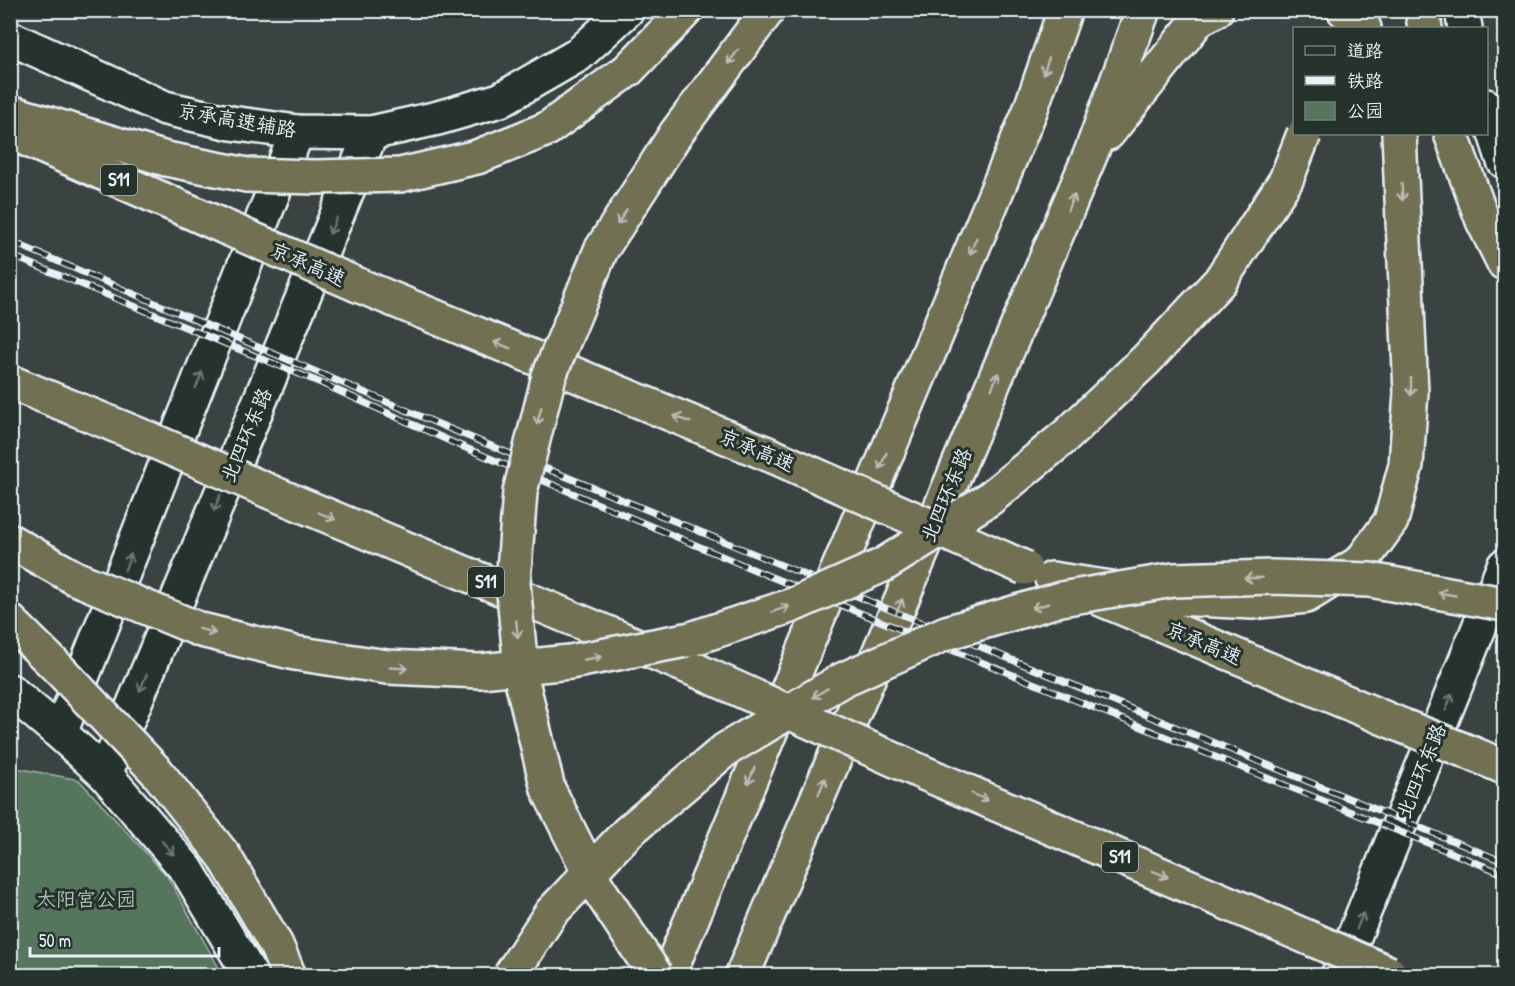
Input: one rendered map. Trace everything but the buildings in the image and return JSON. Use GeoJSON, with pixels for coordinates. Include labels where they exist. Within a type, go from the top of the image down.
{"type":"FeatureCollection","features":[{"type":"Feature","properties":{"kind":"highway"},"geometry":{"type":"LineString","coordinates":[[10,112],[166,159],[247,175],[315,177],[400,175],[477,157],[547,129],[628,70],[686,10]]}},
{"type":"Feature","properties":{"kind":"highway"},"geometry":{"type":"LineString","coordinates":[[656,975],[596,885],[548,789],[522,681],[513,583],[520,492],[549,376],[601,250],[677,132],[768,10]]}},
{"type":"Feature","properties":{"kind":"highway"},"geometry":{"type":"LineString","coordinates":[[668,975],[1030,111],[1065,10]]}},
{"type":"Feature","properties":{"kind":"highway","name":"北四环东路"},"geometry":{"type":"LineString","coordinates":[[742,975],[1091,153],[1143,10]]}},
{"type":"Feature","properties":{"kind":"highway"},"geometry":{"type":"LineString","coordinates":[[1091,153],[1199,19],[1216,10]]}},
{"type":"Feature","properties":{"kind":"highway"},"geometry":{"type":"LineString","coordinates":[[1337,27],[1343,10],[1359,20],[1363,27]]}},
{"type":"Feature","properties":{"kind":"highway"},"geometry":{"type":"LineString","coordinates":[[1422,10],[1425,27]]}},
{"type":"Feature","properties":{"kind":"highway","name":"京承高速"},"geometry":{"type":"LineString","coordinates":[[10,132],[358,285],[775,457],[1039,574],[1504,767]]}},
{"type":"Feature","properties":{"kind":"highway"},"geometry":{"type":"LineString","coordinates":[[10,541],[75,578],[201,630],[295,653],[387,667],[480,672],[570,662],[691,639],[793,605],[883,565],[989,499],[1067,435],[1146,360],[1220,280],[1286,180],[1304,135]]}},
{"type":"Feature","properties":{"kind":"highway"},"geometry":{"type":"LineString","coordinates":[[1039,574],[1178,598],[1252,602],[1306,596],[1361,562],[1391,521],[1406,465],[1411,392],[1399,135]]}},
{"type":"Feature","properties":{"kind":"highway"},"geometry":{"type":"LineString","coordinates":[[1451,135],[1483,220],[1504,263]]}},
{"type":"Feature","properties":{"kind":"highway","name":"S11"},"geometry":{"type":"LineString","coordinates":[[10,382],[698,671],[926,774],[1392,974]]}},
{"type":"Feature","properties":{"kind":"highway"},"geometry":{"type":"LineString","coordinates":[[510,975],[551,913],[627,832],[725,750],[842,680],[946,633],[1061,600],[1173,580],[1272,577],[1370,580],[1504,604]]}},
{"type":"Feature","properties":{"kind":"highway"},"geometry":{"type":"LineString","coordinates":[[10,621],[157,772],[224,856],[276,945],[289,975]]}},
{"type":"Feature","properties":{"kind":"street"},"geometry":{"type":"LineString","coordinates":[[371,134],[500,100],[578,55],[627,10]]}},
{"type":"Feature","properties":{"kind":"street"},"geometry":{"type":"LineString","coordinates":[[1462,10],[1465,27]]}},
{"type":"Feature","properties":{"kind":"street","name":"京承高速辅路"},"geometry":{"type":"LineString","coordinates":[[10,38],[165,108],[231,123],[297,132],[371,134]]}},
{"type":"Feature","properties":{"kind":"street"},"geometry":{"type":"LineString","coordinates":[[1488,112],[1504,161]]}},
{"type":"Feature","properties":{"kind":"street"},"geometry":{"type":"LineString","coordinates":[[60,733],[297,132]]}},
{"type":"Feature","properties":{"kind":"street","name":"北四环东路"},"geometry":{"type":"LineString","coordinates":[[105,774],[371,134]]}},
{"type":"Feature","properties":{"kind":"street","name":"北四环东路"},"geometry":{"type":"LineString","coordinates":[[1338,975],[1504,566]]}},
{"type":"Feature","properties":{"kind":"street"},"geometry":{"type":"LineString","coordinates":[[10,691],[105,774],[187,870],[251,975]]}},
{"type":"Feature","properties":{"kind":"green space","name":"太阳宫公园"},"geometry":{"type":"Polygon","coordinates":[[[11,767],[79,780],[167,876],[223,975],[11,975],[11,767]]]}},
{"type":"Feature","properties":{"kind":"railway"},"geometry":{"type":"LineString","coordinates":[[10,241],[455,431],[1504,862]]}},
{"type":"Feature","properties":{"kind":"railway"},"geometry":{"type":"LineString","coordinates":[[10,255],[321,383],[454,443],[769,576],[1504,874]]}}]}
